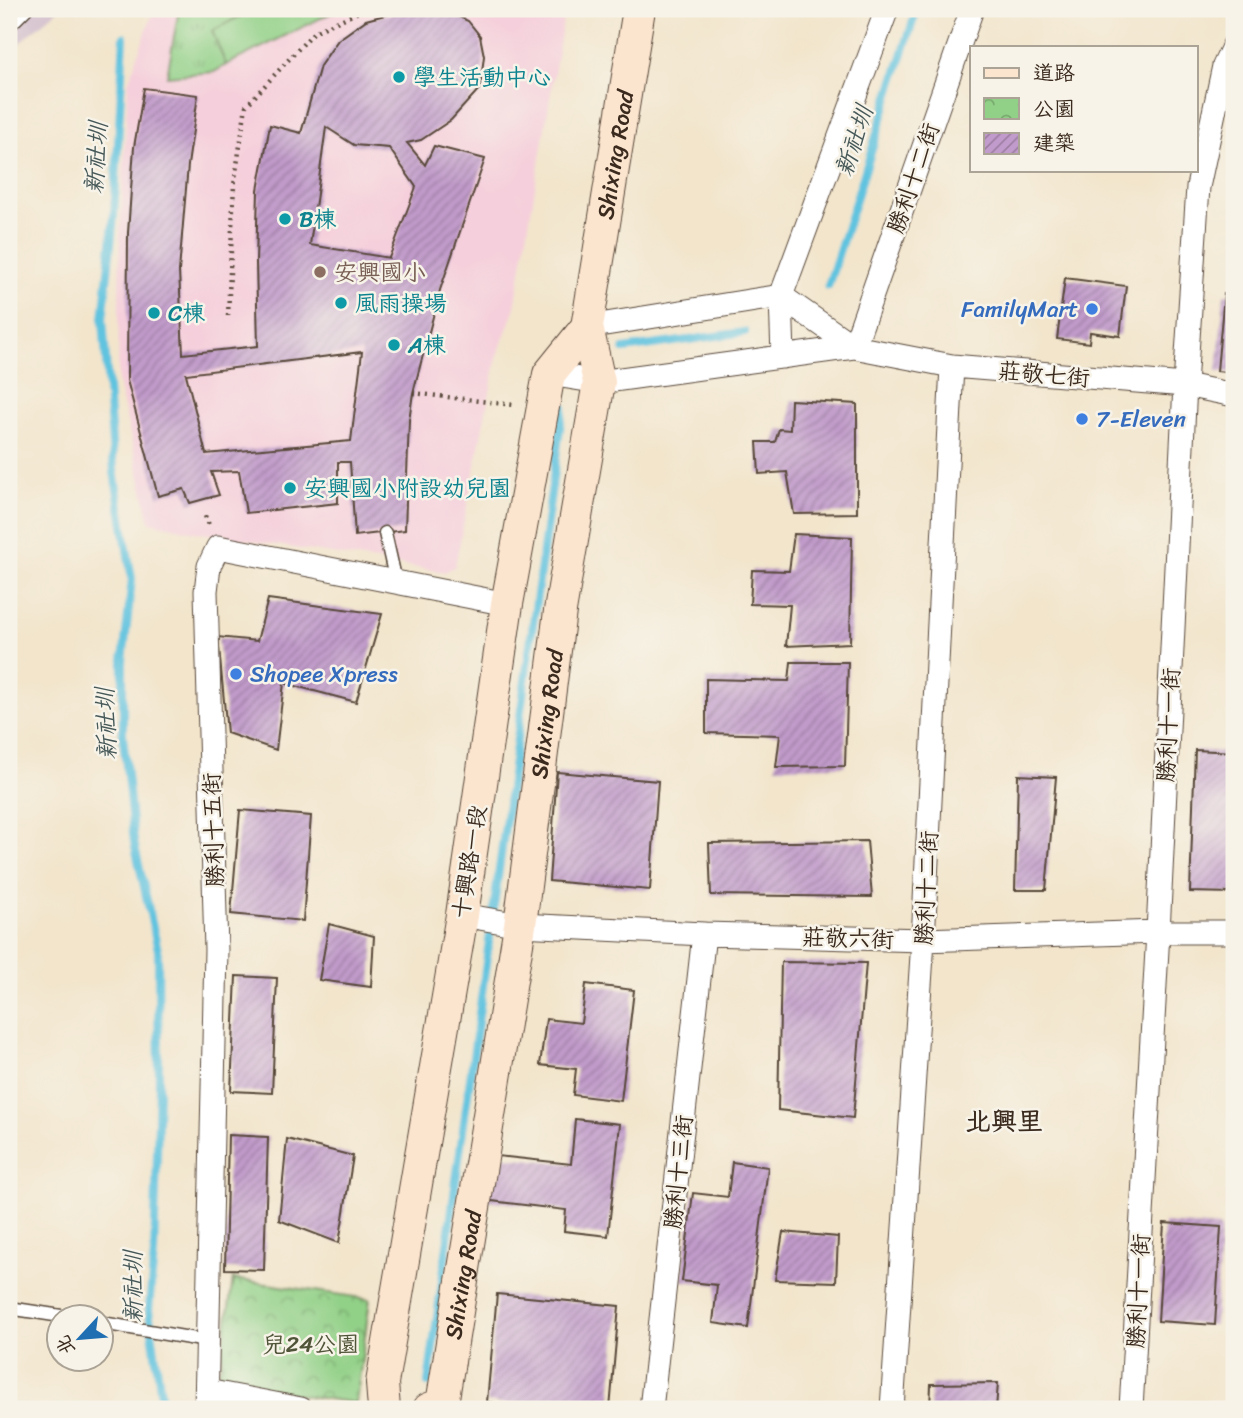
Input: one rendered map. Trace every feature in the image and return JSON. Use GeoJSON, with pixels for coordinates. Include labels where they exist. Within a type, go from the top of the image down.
{"type":"FeatureCollection","features":[{"type":"Feature","properties":{"kind":"street","name":"Shixing Road"},"geometry":{"type":"LineString","coordinates":[[429,1409],[442,1404],[520,925],[560,611],[599,382],[587,327],[639,9]]}},
{"type":"Feature","properties":{"kind":"street"},"geometry":{"type":"LineString","coordinates":[[783,357],[781,296],[887,9]]}},
{"type":"Feature","properties":{"kind":"street","name":"勝利十二街"},"geometry":{"type":"LineString","coordinates":[[854,347],[972,9]]}},
{"type":"Feature","properties":{"kind":"street","name":"勝利十一街"},"geometry":{"type":"LineString","coordinates":[[1131,1409],[1185,385],[1198,187],[1224,66],[1234,45]]}},
{"type":"Feature","properties":{"kind":"street"},"geometry":{"type":"LineString","coordinates":[[587,327],[781,296]]}},
{"type":"Feature","properties":{"kind":"street","name":"莊敬七街"},"geometry":{"type":"LineString","coordinates":[[781,296],[854,347]]}},
{"type":"Feature","properties":{"kind":"street","name":"十興路一段"},"geometry":{"type":"LineString","coordinates":[[384,1409],[382,1383],[462,915],[508,604],[549,374],[587,327]]}},
{"type":"Feature","properties":{"kind":"street","name":"莊敬七街"},"geometry":{"type":"LineString","coordinates":[[549,374],[599,382],[854,347],[952,366],[1185,385],[1234,395]]}},
{"type":"Feature","properties":{"kind":"street","name":"勝利十二街"},"geometry":{"type":"LineString","coordinates":[[892,1409],[923,940],[952,366]]}},
{"type":"Feature","properties":{"kind":"street","name":"勝利十五街"},"geometry":{"type":"LineString","coordinates":[[206,1400],[216,950],[206,591],[209,566],[218,547],[508,604]]}},
{"type":"Feature","properties":{"kind":"street","name":"莊敬六街"},"geometry":{"type":"LineString","coordinates":[[462,915],[520,925],[704,934],[923,940],[1234,932]]}},
{"type":"Feature","properties":{"kind":"street","name":"勝利十三街"},"geometry":{"type":"LineString","coordinates":[[651,1409],[704,934]]}},
{"type":"Feature","properties":{"kind":"street"},"geometry":{"type":"LineString","coordinates":[[206,1400],[300,1409]]}},
{"type":"Feature","properties":{"kind":"lane"},"geometry":{"type":"LineString","coordinates":[[9,26],[26,9]]}},
{"type":"Feature","properties":{"kind":"lane"},"geometry":{"type":"LineString","coordinates":[[385,533],[396,582]]}},
{"type":"Feature","properties":{"kind":"lane"},"geometry":{"type":"LineString","coordinates":[[9,1308],[46,1314]]}},
{"type":"Feature","properties":{"kind":"lane"},"geometry":{"type":"LineString","coordinates":[[116,1325],[207,1341]]}},
{"type":"Feature","properties":{"kind":"path"},"geometry":{"type":"LineString","coordinates":[[229,316],[234,185],[246,106],[314,32],[365,9]]}},
{"type":"Feature","properties":{"kind":"path"},"geometry":{"type":"LineString","coordinates":[[413,393],[543,408]]}},
{"type":"Feature","properties":{"kind":"shaded area"},"geometry":{"type":"Polygon","coordinates":[[[9,9],[59,9],[9,52],[9,9]]]}},
{"type":"Feature","properties":{"kind":"shaded area","name":"安興國小"},"geometry":{"type":"Polygon","coordinates":[[[154,9],[565,9],[515,307],[497,357],[455,566],[445,572],[195,532],[150,522],[118,382],[120,236],[128,83],[154,9]]]}},
{"type":"Feature","properties":{"kind":"green space"},"geometry":{"type":"Polygon","coordinates":[[[179,9],[254,9],[213,31],[226,65],[214,72],[167,76],[179,9]]]}},
{"type":"Feature","properties":{"kind":"green space"},"geometry":{"type":"Polygon","coordinates":[[[254,9],[339,9],[226,65],[212,31],[254,9]]]}},
{"type":"Feature","properties":{"kind":"green space","name":"兒24公園"},"geometry":{"type":"Polygon","coordinates":[[[233,1279],[370,1299],[356,1403],[218,1383],[233,1279]]]}},
{"type":"Feature","properties":{"kind":"building"},"geometry":{"type":"Polygon","coordinates":[[[443,9],[468,21],[480,36],[484,56],[480,88],[451,120],[421,140],[407,143],[425,165],[434,146],[485,159],[440,290],[413,393],[409,420],[405,530],[355,536],[350,462],[338,462],[338,503],[246,513],[239,471],[211,472],[219,495],[190,503],[184,489],[158,496],[127,380],[128,233],[134,147],[144,88],[198,95],[188,165],[179,271],[183,354],[258,346],[258,190],[270,125],[301,133],[320,66],[338,40],[366,20],[404,10],[443,9]],[[326,127],[310,245],[389,258],[416,187],[389,148],[354,145],[326,127]],[[362,352],[186,374],[206,454],[351,441],[362,352]]]}},
{"type":"Feature","properties":{"kind":"building","name":"FamilyMart"},"geometry":{"type":"Polygon","coordinates":[[[1065,278],[1126,286],[1120,336],[1090,332],[1089,343],[1057,339],[1065,278]]]}},
{"type":"Feature","properties":{"kind":"building"},"geometry":{"type":"Polygon","coordinates":[[[1224,294],[1234,295],[1234,373],[1217,371],[1224,294]]]}},
{"type":"Feature","properties":{"kind":"building"},"geometry":{"type":"Polygon","coordinates":[[[791,400],[857,404],[857,513],[794,514],[787,472],[759,474],[757,442],[775,442],[779,429],[790,430],[791,400]]]}},
{"type":"Feature","properties":{"kind":"building"},"geometry":{"type":"Polygon","coordinates":[[[794,534],[852,537],[850,643],[786,646],[790,605],[750,604],[752,570],[789,571],[794,534]]]}},
{"type":"Feature","properties":{"kind":"building"},"geometry":{"type":"Polygon","coordinates":[[[268,599],[382,614],[356,702],[284,683],[276,750],[227,733],[218,637],[257,641],[268,599]]]}},
{"type":"Feature","properties":{"kind":"building"},"geometry":{"type":"Polygon","coordinates":[[[791,662],[848,662],[845,766],[776,767],[780,735],[706,733],[706,679],[789,681],[791,662]]]}},
{"type":"Feature","properties":{"kind":"building"},"geometry":{"type":"Polygon","coordinates":[[[1195,750],[1234,752],[1234,893],[1190,892],[1195,750]]]}},
{"type":"Feature","properties":{"kind":"building"},"geometry":{"type":"Polygon","coordinates":[[[557,772],[658,781],[650,890],[549,881],[557,772]]]}},
{"type":"Feature","properties":{"kind":"building"},"geometry":{"type":"Polygon","coordinates":[[[1018,775],[1056,777],[1046,890],[1015,890],[1018,775]]]}},
{"type":"Feature","properties":{"kind":"building"},"geometry":{"type":"Polygon","coordinates":[[[240,810],[311,816],[303,921],[231,914],[240,810]]]}},
{"type":"Feature","properties":{"kind":"building"},"geometry":{"type":"Polygon","coordinates":[[[867,841],[872,897],[711,895],[709,843],[867,841]]]}},
{"type":"Feature","properties":{"kind":"building"},"geometry":{"type":"Polygon","coordinates":[[[329,924],[374,936],[371,987],[319,980],[329,924]]]}},
{"type":"Feature","properties":{"kind":"building"},"geometry":{"type":"Polygon","coordinates":[[[781,962],[866,963],[853,1118],[778,1110],[781,962]]]}},
{"type":"Feature","properties":{"kind":"building"},"geometry":{"type":"Polygon","coordinates":[[[236,976],[277,978],[272,1093],[231,1091],[236,976]]]}},
{"type":"Feature","properties":{"kind":"building"},"geometry":{"type":"Polygon","coordinates":[[[586,984],[634,990],[621,1101],[573,1095],[576,1069],[540,1065],[546,1019],[581,1023],[586,984]]]}},
{"type":"Feature","properties":{"kind":"building"},"geometry":{"type":"Polygon","coordinates":[[[575,1119],[620,1124],[608,1236],[564,1231],[566,1210],[484,1200],[488,1155],[571,1164],[575,1119]]]}},
{"type":"Feature","properties":{"kind":"building"},"geometry":{"type":"Polygon","coordinates":[[[228,1135],[268,1137],[264,1270],[225,1269],[228,1135]]]}},
{"type":"Feature","properties":{"kind":"building"},"geometry":{"type":"Polygon","coordinates":[[[287,1139],[353,1156],[339,1243],[279,1220],[287,1139]]]}},
{"type":"Feature","properties":{"kind":"building"},"geometry":{"type":"Polygon","coordinates":[[[732,1162],[768,1167],[748,1328],[713,1323],[717,1285],[682,1281],[693,1193],[728,1197],[732,1162]]]}},
{"type":"Feature","properties":{"kind":"building"},"geometry":{"type":"Polygon","coordinates":[[[1164,1223],[1221,1227],[1215,1325],[1158,1321],[1164,1223]]]}},
{"type":"Feature","properties":{"kind":"building"},"geometry":{"type":"Polygon","coordinates":[[[783,1232],[838,1237],[836,1282],[775,1280],[783,1232]]]}},
{"type":"Feature","properties":{"kind":"building"},"geometry":{"type":"Polygon","coordinates":[[[497,1294],[619,1306],[610,1409],[545,1409],[487,1402],[497,1294]]]}},
{"type":"Feature","properties":{"kind":"building"},"geometry":{"type":"Polygon","coordinates":[[[998,1383],[996,1409],[930,1409],[931,1384],[998,1383]]]}},
{"type":"Feature","properties":{"kind":"waterway","name":"新社圳"},"geometry":{"type":"LineString","coordinates":[[828,286],[917,9]]}},
{"type":"Feature","properties":{"kind":"waterway","name":"新社圳"},"geometry":{"type":"LineString","coordinates":[[124,37],[114,216],[103,319],[114,471],[132,579],[123,661],[123,736],[134,842],[158,950],[159,1088],[154,1253],[149,1310],[163,1409]]}},
{"type":"Feature","properties":{"kind":"waterway","name":"新社圳"},"geometry":{"type":"LineString","coordinates":[[624,349],[745,332]]}},
{"type":"Feature","properties":{"kind":"waterway","name":"新社圳"},"geometry":{"type":"LineString","coordinates":[[428,1383],[563,406]]}},
{"type":"Feature","properties":{"kind":"place","name":"學生活動中心"},"geometry":{"type":"Point","coordinates":[399,77]}},
{"type":"Feature","properties":{"kind":"place","name":"B棟"},"geometry":{"type":"Point","coordinates":[285,219]}},
{"type":"Feature","properties":{"kind":"place","name":"安興國小"},"geometry":{"type":"Point","coordinates":[320,272]}},
{"type":"Feature","properties":{"kind":"place","name":"風雨操場"},"geometry":{"type":"Point","coordinates":[341,303]}},
{"type":"Feature","properties":{"kind":"place","name":"FamilyMart"},"geometry":{"type":"Point","coordinates":[1092,309]}},
{"type":"Feature","properties":{"kind":"place","name":"C棟"},"geometry":{"type":"Point","coordinates":[154,313]}},
{"type":"Feature","properties":{"kind":"place","name":"A棟"},"geometry":{"type":"Point","coordinates":[394,345]}},
{"type":"Feature","properties":{"kind":"place","name":"7-Eleven"},"geometry":{"type":"Point","coordinates":[1082,419]}},
{"type":"Feature","properties":{"kind":"place","name":"安興國小附設幼兒園"},"geometry":{"type":"Point","coordinates":[290,488]}},
{"type":"Feature","properties":{"kind":"place","name":"Shopee Xpress"},"geometry":{"type":"Point","coordinates":[236,674]}},
{"type":"Feature","properties":{"kind":"district","name":"北興里"},"geometry":{"type":"Point","coordinates":[1004,1121]}}]}
